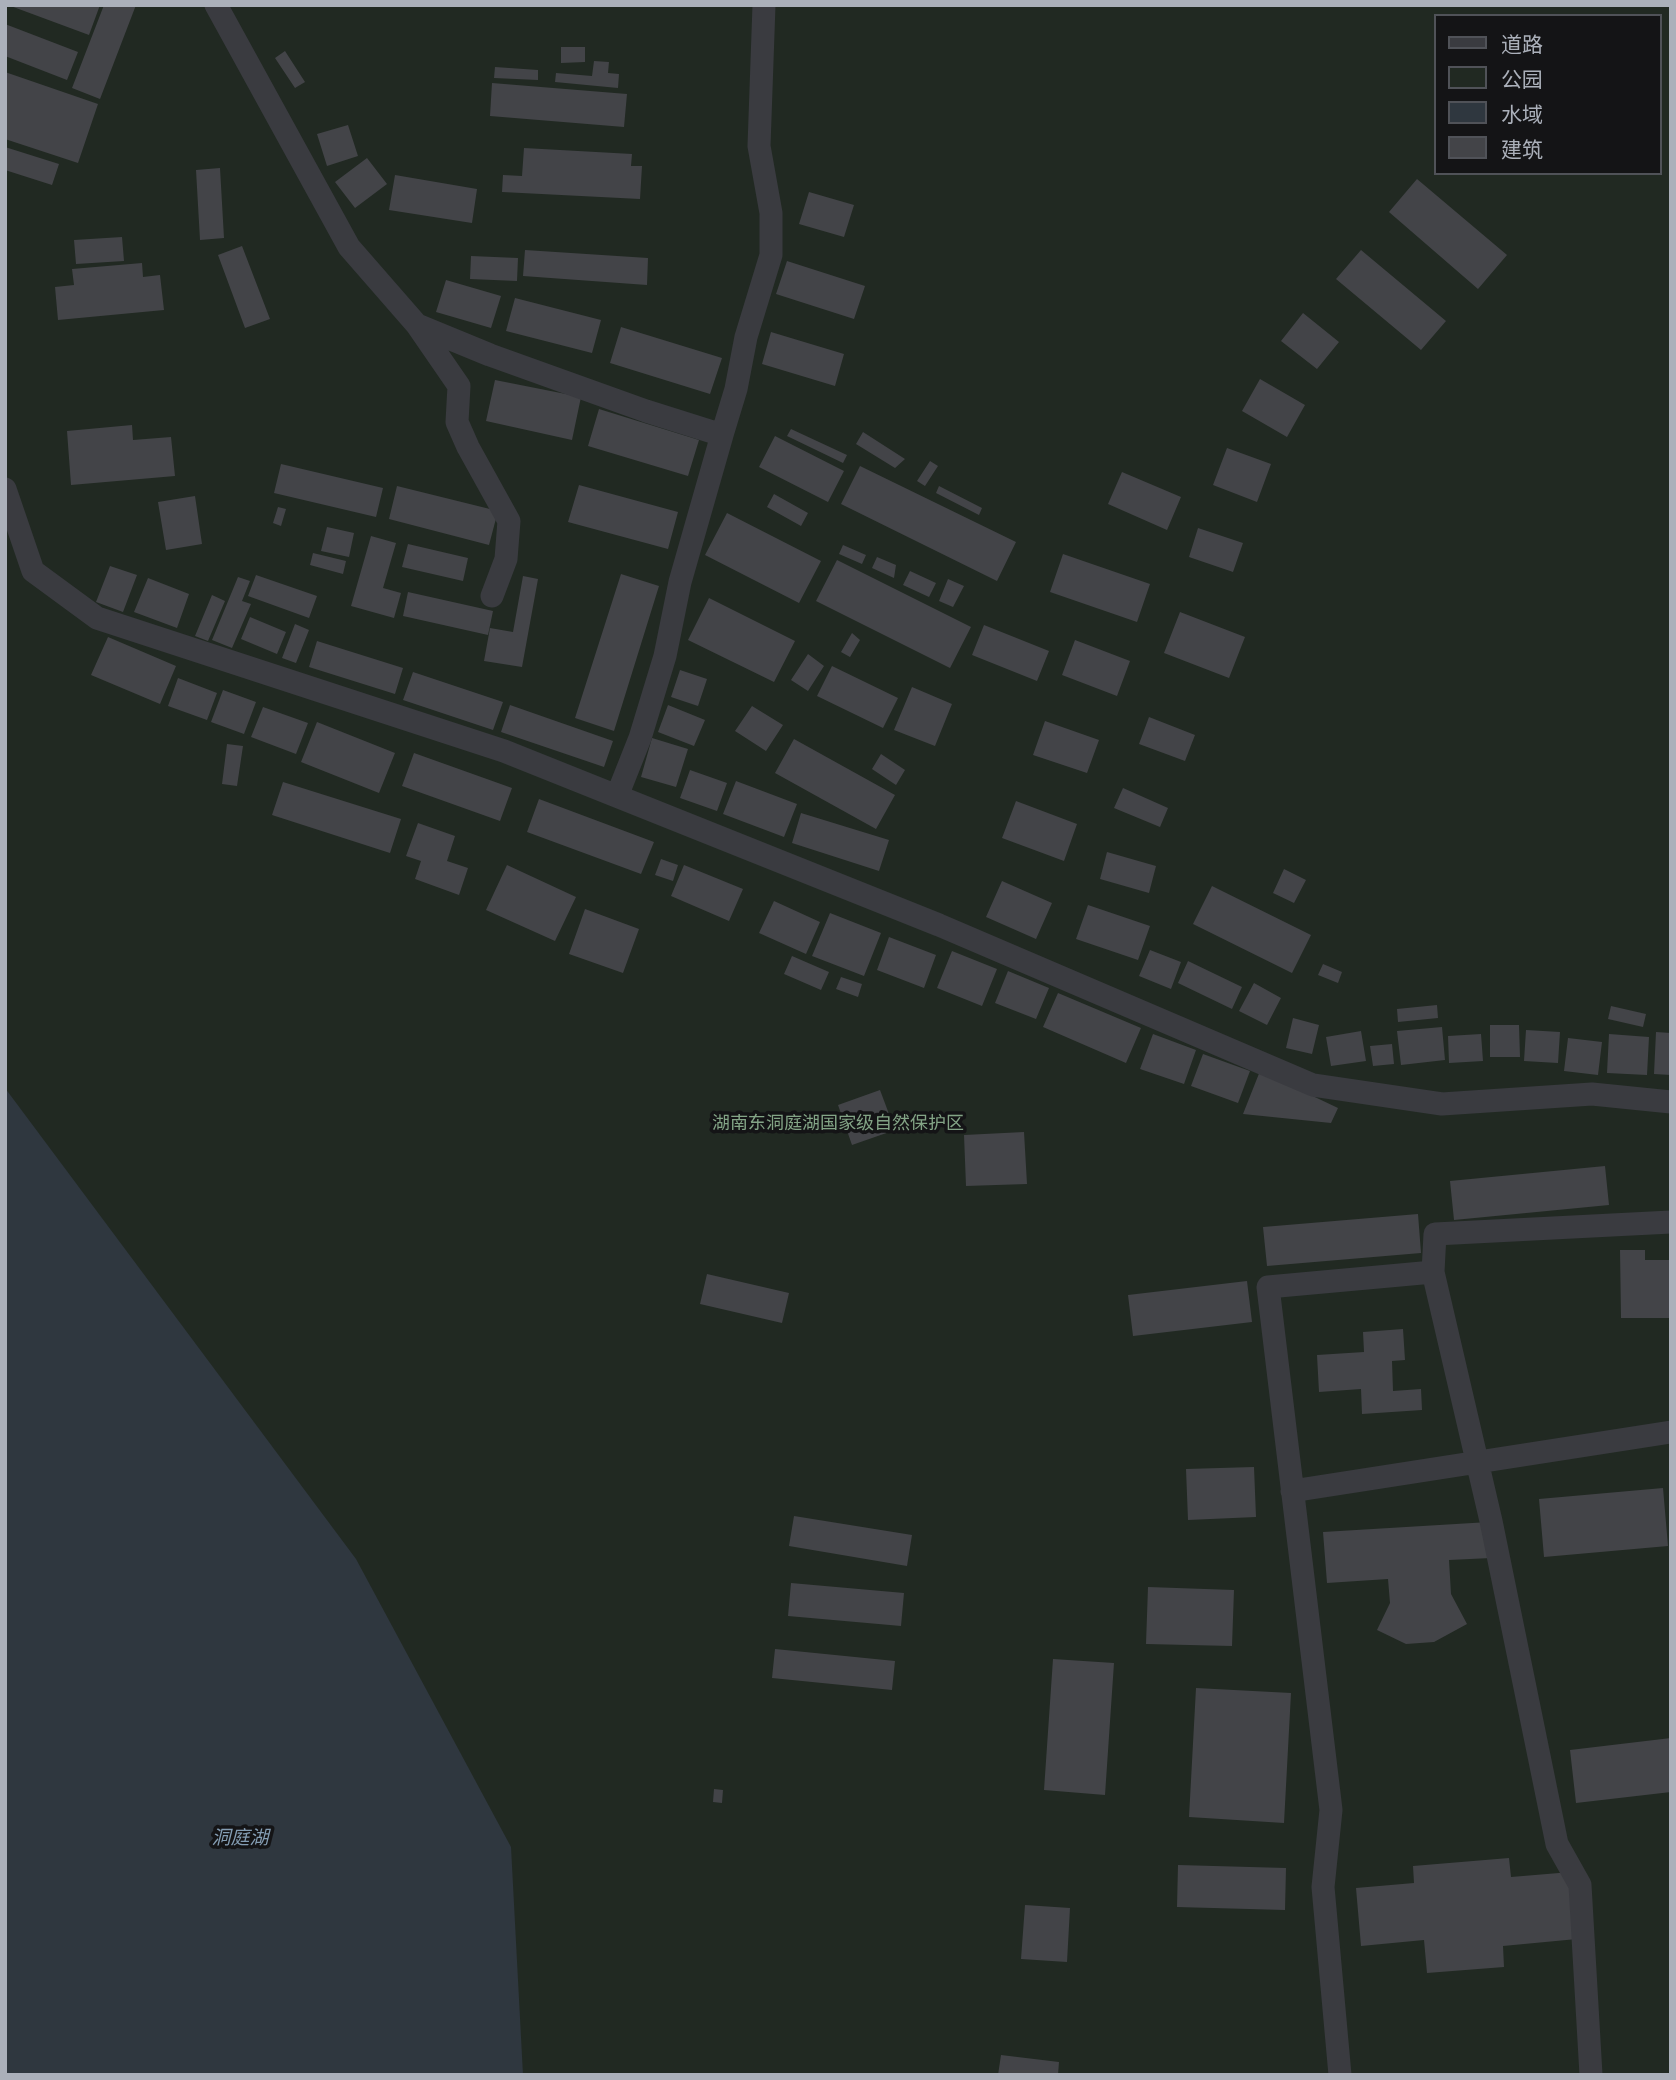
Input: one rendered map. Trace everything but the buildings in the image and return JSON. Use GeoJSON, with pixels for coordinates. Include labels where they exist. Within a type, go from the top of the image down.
{"type":"FeatureCollection","features":[{"type":"Feature","properties":{"kind":"street"},"geometry":{"type":"LineString","coordinates":[[216,5],[349,247],[417,325],[459,386],[457,422],[509,521],[506,559],[492,596]]}},
{"type":"Feature","properties":{"kind":"street"},"geometry":{"type":"LineString","coordinates":[[617,796],[640,738],[665,656],[680,582],[736,389],[746,337],[771,255],[771,213],[759,146],[764,5]]}},
{"type":"Feature","properties":{"kind":"street"},"geometry":{"type":"LineString","coordinates":[[417,325],[490,355],[722,435]]}},
{"type":"Feature","properties":{"kind":"street"},"geometry":{"type":"LineString","coordinates":[[5,489],[33,571],[97,618],[504,751],[939,925],[1313,1086],[1442,1104],[1592,1094],[1671,1102]]}},
{"type":"Feature","properties":{"kind":"street"},"geometry":{"type":"LineString","coordinates":[[1591,2075],[1580,1885],[1557,1844],[1478,1462],[1433,1272],[1435,1234],[1671,1222]]}},
{"type":"Feature","properties":{"kind":"street"},"geometry":{"type":"LineString","coordinates":[[1340,2075],[1323,1887],[1331,1810],[1268,1287],[1433,1272]]}},
{"type":"Feature","properties":{"kind":"street"},"geometry":{"type":"LineString","coordinates":[[1292,1490],[1671,1432]]}},
{"type":"Feature","properties":{"kind":"green space","name":"湖南东洞庭湖国家级自然保护区"},"geometry":{"type":"Polygon","coordinates":[[[5,5],[1671,5],[1671,2075],[5,2075],[5,5]]]}},
{"type":"Feature","properties":{"kind":"water","name":"洞庭湖"},"geometry":{"type":"Polygon","coordinates":[[[5,1088],[356,1559],[511,1847],[523,2075],[5,2075],[5,1088]]]}}]}
